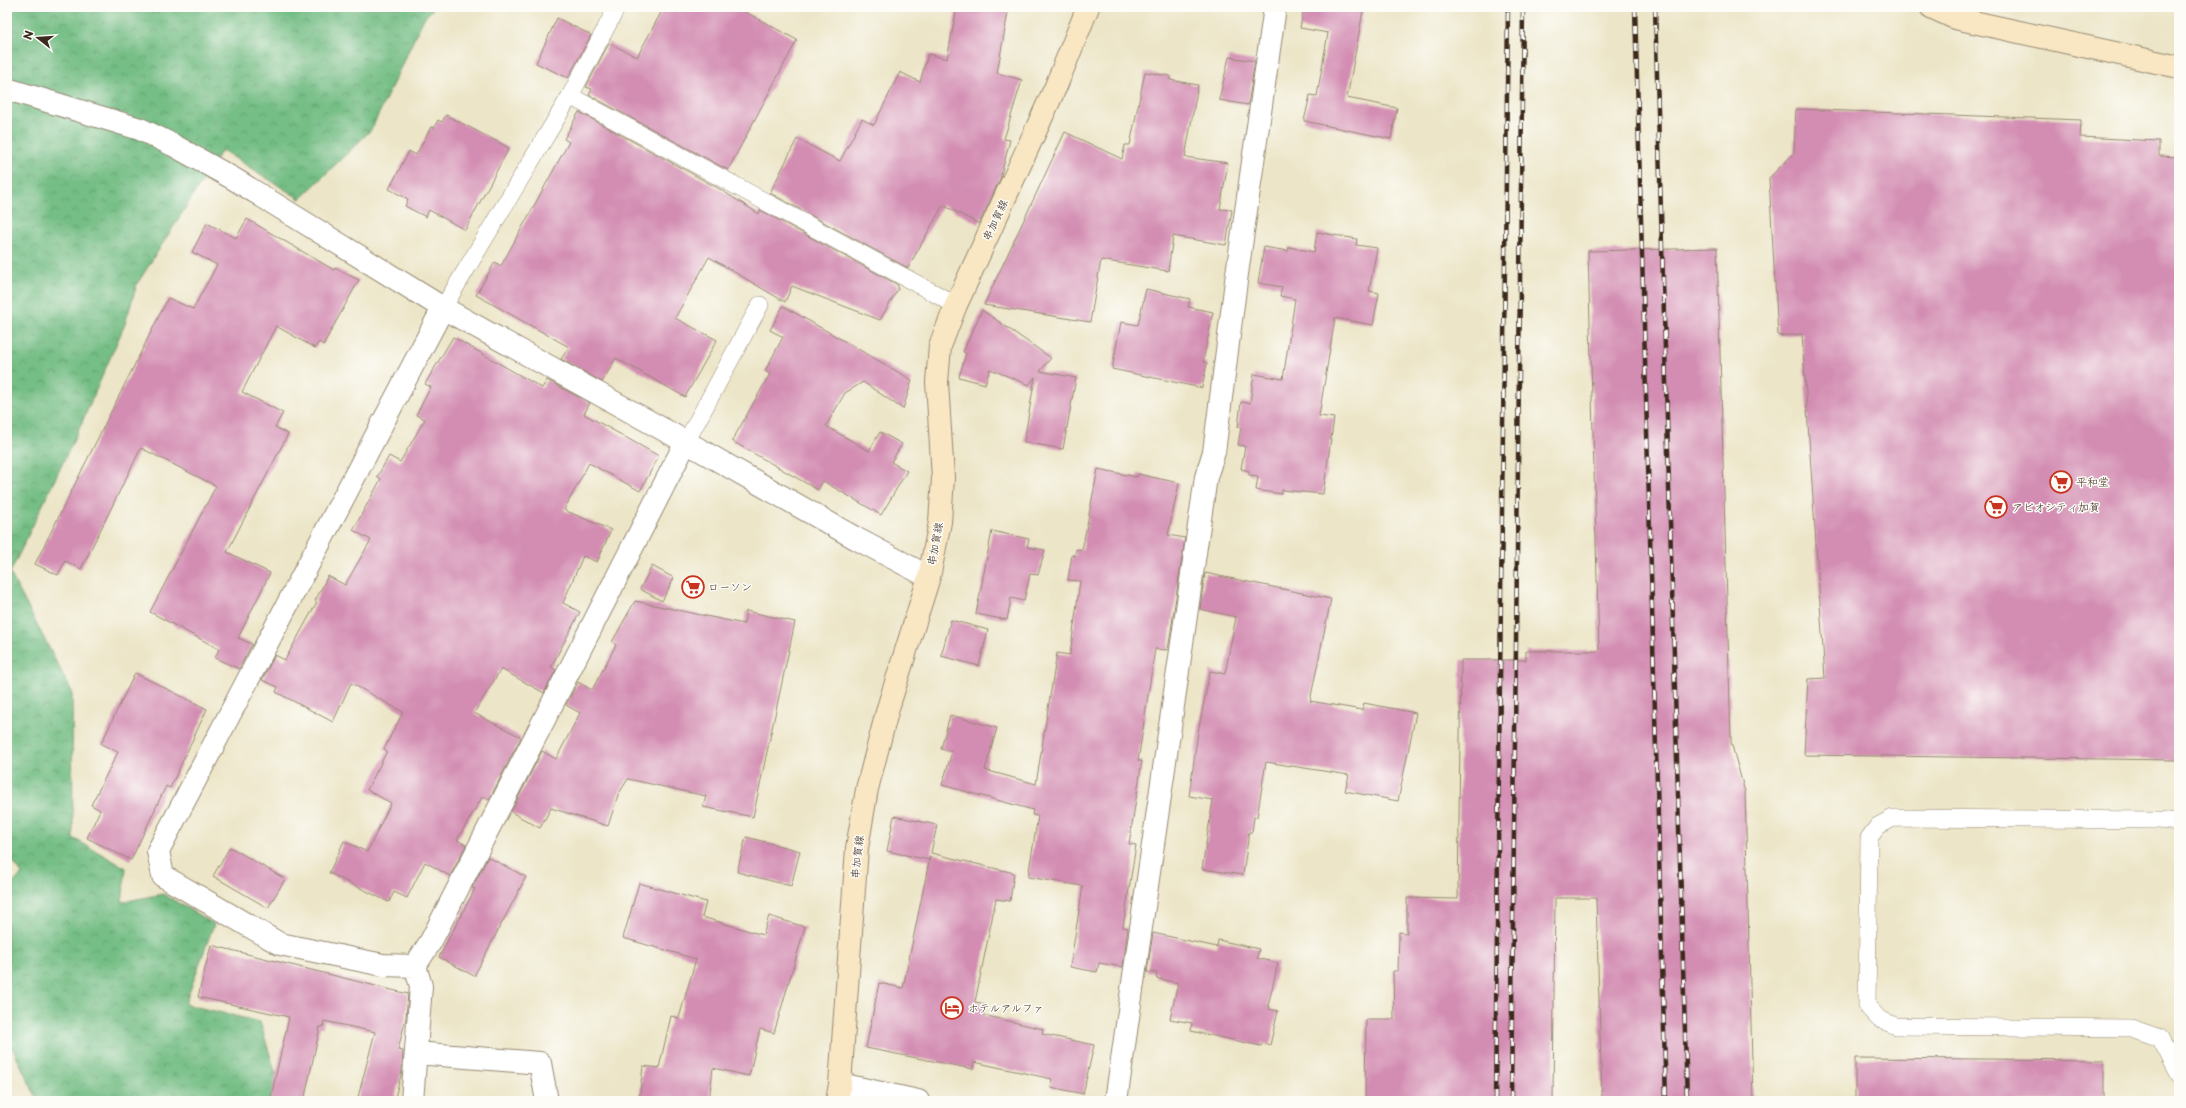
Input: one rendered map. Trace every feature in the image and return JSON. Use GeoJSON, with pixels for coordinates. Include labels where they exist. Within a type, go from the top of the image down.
{"type":"FeatureCollection","features":[{"type":"Feature","properties":{"kind":"main road","name":"串加賀線"},"geometry":{"type":"LineString","coordinates":[[839,1092],[857,848],[867,789],[888,708],[929,577],[940,522],[943,478],[937,382],[940,346],[956,305],[1056,86],[1088,7]]}},
{"type":"Feature","properties":{"kind":"main road"},"geometry":{"type":"LineString","coordinates":[[1931,7],[1955,18],[2179,67]]}},
{"type":"Feature","properties":{"kind":"street"},"geometry":{"type":"LineString","coordinates":[[1116,1101],[1205,485],[1214,452],[1236,280],[1275,7]]}},
{"type":"Feature","properties":{"kind":"street"},"geometry":{"type":"LineString","coordinates":[[7,90],[140,129],[173,144],[234,179],[443,308],[686,442],[857,539],[929,577]]}},
{"type":"Feature","properties":{"kind":"street"},"geometry":{"type":"LineString","coordinates":[[415,966],[383,965],[280,944],[163,876],[158,851],[443,308]]}},
{"type":"Feature","properties":{"kind":"street"},"geometry":{"type":"LineString","coordinates":[[412,1101],[421,986],[415,966],[431,941],[686,442]]}},
{"type":"Feature","properties":{"kind":"street"},"geometry":{"type":"LineString","coordinates":[[416,1053],[540,1063],[547,1101]]}},
{"type":"Feature","properties":{"kind":"street"},"geometry":{"type":"LineString","coordinates":[[839,1092],[918,1101]]}},
{"type":"Feature","properties":{"kind":"lane"},"geometry":{"type":"LineString","coordinates":[[443,308],[570,96],[617,7]]}},
{"type":"Feature","properties":{"kind":"lane"},"geometry":{"type":"LineString","coordinates":[[570,96],[956,305]]}},
{"type":"Feature","properties":{"kind":"lane"},"geometry":{"type":"LineString","coordinates":[[686,442],[760,305]]}},
{"type":"Feature","properties":{"kind":"lane"},"geometry":{"type":"LineString","coordinates":[[2179,822],[2169,820],[1893,818],[1878,826],[1869,838],[1867,1006],[1879,1019],[1896,1026],[2131,1028],[2160,1038],[2179,1074]]}},
{"type":"Feature","properties":{"kind":"green space"},"geometry":{"type":"Polygon","coordinates":[[[7,7],[435,7],[424,18],[371,130],[300,199],[222,150],[137,284],[125,324],[79,429],[10,573],[72,692],[73,838],[126,868],[122,902],[163,894],[214,924],[185,1004],[260,1022],[284,1101],[38,1101],[7,1037],[7,889],[22,874],[7,853],[7,7]]]}},
{"type":"Feature","properties":{"kind":"building"},"geometry":{"type":"Polygon","coordinates":[[[664,7],[736,7],[797,40],[728,170],[589,95],[592,89],[586,87],[609,43],[637,57],[664,7]]]}},
{"type":"Feature","properties":{"kind":"building"},"geometry":{"type":"Polygon","coordinates":[[[957,7],[1009,7],[997,73],[1022,80],[1004,139],[1010,140],[1000,179],[979,224],[943,205],[908,268],[770,193],[797,139],[840,161],[862,119],[874,125],[900,72],[920,82],[928,54],[947,59],[957,7]]]}},
{"type":"Feature","properties":{"kind":"building"},"geometry":{"type":"Polygon","coordinates":[[[1304,7],[1340,7],[1363,11],[1347,98],[1397,108],[1391,139],[1304,121],[1310,95],[1317,96],[1328,33],[1300,28],[1304,7]]]}},
{"type":"Feature","properties":{"kind":"building"},"geometry":{"type":"Polygon","coordinates":[[[557,18],[591,35],[568,78],[536,63],[557,18]]]}},
{"type":"Feature","properties":{"kind":"building"},"geometry":{"type":"Polygon","coordinates":[[[1229,57],[1255,61],[1248,105],[1219,100],[1229,57]]]}},
{"type":"Feature","properties":{"kind":"building"},"geometry":{"type":"Polygon","coordinates":[[[1145,72],[1170,76],[1170,80],[1198,85],[1185,157],[1228,163],[1220,209],[1232,210],[1226,245],[1173,236],[1168,271],[1101,260],[1090,322],[984,305],[1065,132],[1122,159],[1125,145],[1130,145],[1145,72]]]}},
{"type":"Feature","properties":{"kind":"building","name":"アビオシティ加賀"},"geometry":{"type":"Polygon","coordinates":[[[1796,109],[2081,120],[2080,137],[2159,141],[2159,156],[2179,157],[2179,760],[1804,755],[1808,679],[1825,678],[1802,334],[1778,336],[1769,178],[1794,153],[1796,109]]]}},
{"type":"Feature","properties":{"kind":"building"},"geometry":{"type":"Polygon","coordinates":[[[579,112],[718,188],[759,214],[760,210],[898,285],[898,289],[880,320],[792,286],[785,302],[709,257],[675,318],[717,340],[685,397],[616,358],[602,382],[561,359],[569,347],[476,295],[495,262],[501,266],[569,142],[564,139],[579,112]]]}},
{"type":"Feature","properties":{"kind":"building"},"geometry":{"type":"Polygon","coordinates":[[[446,115],[509,148],[465,230],[429,210],[426,217],[405,206],[408,199],[389,189],[409,151],[416,155],[431,127],[434,128],[438,120],[442,122],[446,115]]]}},
{"type":"Feature","properties":{"kind":"building"},"geometry":{"type":"Polygon","coordinates":[[[247,219],[334,270],[335,268],[359,280],[323,345],[319,342],[315,348],[276,326],[242,392],[283,413],[275,427],[288,434],[227,552],[270,573],[238,638],[252,644],[239,669],[215,658],[219,649],[150,612],[216,486],[141,448],[81,569],[65,561],[58,575],[35,564],[168,298],[193,309],[217,265],[192,252],[207,223],[236,238],[247,219]]]}},
{"type":"Feature","properties":{"kind":"building"},"geometry":{"type":"Polygon","coordinates":[[[1317,232],[1357,239],[1356,245],[1377,248],[1369,291],[1379,293],[1373,325],[1335,318],[1319,416],[1334,418],[1323,494],[1282,490],[1281,494],[1256,490],[1258,476],[1249,475],[1249,471],[1241,469],[1245,446],[1238,445],[1241,427],[1238,427],[1241,402],[1250,403],[1254,374],[1283,379],[1295,299],[1280,296],[1282,287],[1258,283],[1264,247],[1288,251],[1289,247],[1314,252],[1317,232]]]}},
{"type":"Feature","properties":{"kind":"building"},"geometry":{"type":"Polygon","coordinates":[[[1717,248],[1731,742],[1745,792],[1753,1101],[1602,1101],[1596,898],[1555,898],[1553,1101],[1365,1101],[1366,1019],[1394,1019],[1393,971],[1398,971],[1399,932],[1407,933],[1407,898],[1458,899],[1461,660],[1526,660],[1526,651],[1599,651],[1588,251],[1717,248]]]}},
{"type":"Feature","properties":{"kind":"building"},"geometry":{"type":"Polygon","coordinates":[[[1146,289],[1190,299],[1188,307],[1213,312],[1203,362],[1207,363],[1202,388],[1112,369],[1121,322],[1138,325],[1146,289]]]}},
{"type":"Feature","properties":{"kind":"building"},"geometry":{"type":"Polygon","coordinates":[[[783,306],[912,380],[903,409],[863,382],[845,393],[826,426],[869,451],[880,432],[902,444],[891,462],[907,471],[881,515],[823,481],[818,490],[732,441],[770,374],[765,371],[783,337],[770,330],[783,306]]]}},
{"type":"Feature","properties":{"kind":"building"},"geometry":{"type":"Polygon","coordinates":[[[982,310],[1051,358],[1040,371],[1076,378],[1063,449],[1024,442],[1035,377],[1029,385],[990,369],[985,384],[959,377],[966,353],[963,352],[982,310]]]}},
{"type":"Feature","properties":{"kind":"building"},"geometry":{"type":"Polygon","coordinates":[[[453,337],[542,388],[547,380],[590,403],[584,414],[659,456],[640,491],[589,463],[564,510],[611,530],[597,562],[583,556],[563,603],[580,612],[551,667],[556,670],[544,693],[501,669],[474,713],[521,737],[489,800],[483,796],[457,840],[466,845],[450,876],[425,862],[407,898],[394,892],[389,902],[329,873],[344,841],[367,852],[391,803],[367,790],[387,751],[384,749],[403,712],[351,683],[333,722],[276,692],[278,687],[262,680],[275,655],[285,660],[317,602],[315,601],[328,576],[345,585],[371,540],[353,530],[381,479],[377,477],[389,456],[400,462],[425,419],[416,415],[431,387],[425,384],[453,337]]]}},
{"type":"Feature","properties":{"kind":"building"},"geometry":{"type":"Polygon","coordinates":[[[1098,469],[1137,477],[1138,474],[1179,483],[1168,535],[1185,538],[1168,650],[1155,649],[1138,761],[1142,761],[1129,844],[1136,845],[1123,927],[1128,928],[1123,967],[1099,963],[1097,972],[1070,967],[1083,886],[1028,877],[1038,816],[1032,815],[1033,810],[942,785],[952,752],[941,749],[950,715],[997,728],[985,770],[1036,784],[1057,653],[1070,655],[1080,581],[1068,580],[1072,555],[1075,556],[1076,549],[1082,550],[1098,469]]]}},
{"type":"Feature","properties":{"kind":"building"},"geometry":{"type":"Polygon","coordinates":[[[992,531],[1029,539],[1027,547],[1045,550],[1038,575],[1030,574],[1024,601],[1011,598],[1007,620],[976,614],[992,531]]]}},
{"type":"Feature","properties":{"kind":"building"},"geometry":{"type":"Polygon","coordinates":[[[652,566],[674,578],[662,601],[640,589],[652,566]]]}},
{"type":"Feature","properties":{"kind":"building"},"geometry":{"type":"Polygon","coordinates":[[[1205,573],[1331,599],[1310,701],[1362,710],[1364,703],[1416,713],[1398,801],[1345,791],[1349,775],[1266,762],[1257,817],[1254,817],[1252,832],[1249,832],[1243,875],[1202,869],[1213,800],[1189,796],[1198,732],[1210,671],[1225,674],[1236,617],[1200,609],[1205,573]]]}},
{"type":"Feature","properties":{"kind":"building"},"geometry":{"type":"Polygon","coordinates":[[[635,601],[744,624],[746,611],[795,622],[753,817],[703,807],[706,796],[628,779],[618,795],[608,826],[551,808],[540,828],[511,812],[542,751],[556,759],[580,713],[566,705],[578,682],[592,690],[616,645],[612,642],[635,601]]]}},
{"type":"Feature","properties":{"kind":"building"},"geometry":{"type":"Polygon","coordinates":[[[951,620],[988,630],[979,666],[941,656],[951,620]]]}},
{"type":"Feature","properties":{"kind":"building"},"geometry":{"type":"Polygon","coordinates":[[[135,673],[207,709],[170,788],[166,786],[131,860],[87,838],[100,810],[91,805],[118,752],[101,744],[135,673]]]}},
{"type":"Feature","properties":{"kind":"building"},"geometry":{"type":"Polygon","coordinates":[[[894,816],[937,825],[931,853],[1014,873],[1010,901],[996,899],[975,1002],[986,1004],[983,1015],[1043,1029],[1042,1034],[1094,1045],[1083,1094],[1051,1087],[1052,1079],[974,1062],[973,1069],[866,1048],[879,983],[903,988],[930,857],[929,860],[887,851],[894,816]]]}},
{"type":"Feature","properties":{"kind":"building"},"geometry":{"type":"Polygon","coordinates":[[[746,837],[800,851],[791,886],[737,872],[746,837]]]}},
{"type":"Feature","properties":{"kind":"building"},"geometry":{"type":"Polygon","coordinates":[[[230,847],[285,879],[268,908],[213,876],[230,847]]]}},
{"type":"Feature","properties":{"kind":"building"},"geometry":{"type":"Polygon","coordinates":[[[488,857],[526,877],[474,976],[439,957],[475,889],[472,888],[488,857]]]}},
{"type":"Feature","properties":{"kind":"building"},"geometry":{"type":"Polygon","coordinates":[[[639,883],[706,902],[702,917],[763,935],[769,916],[805,927],[774,1033],[760,1029],[749,1076],[713,1068],[709,1101],[639,1101],[643,1066],[659,1068],[671,1016],[679,1018],[696,959],[623,938],[639,883]]]}},
{"type":"Feature","properties":{"kind":"building"},"geometry":{"type":"Polygon","coordinates":[[[1153,933],[1217,947],[1218,940],[1259,949],[1257,958],[1278,963],[1268,1006],[1270,1006],[1269,1009],[1278,1011],[1270,1045],[1262,1043],[1261,1046],[1191,1031],[1192,1023],[1170,1019],[1178,983],[1156,978],[1157,973],[1147,972],[1153,933]]]}},
{"type":"Feature","properties":{"kind":"building"},"geometry":{"type":"Polygon","coordinates":[[[211,945],[408,994],[406,1018],[398,1050],[403,1051],[402,1071],[394,1101],[357,1101],[375,1032],[324,1021],[323,1027],[320,1027],[304,1101],[270,1101],[289,1017],[198,997],[211,945]]]}},
{"type":"Feature","properties":{"kind":"building"},"geometry":{"type":"Polygon","coordinates":[[[1855,1058],[2104,1060],[2104,1101],[1855,1101],[1855,1058]]]}},
{"type":"Feature","properties":{"kind":"railway"},"geometry":{"type":"LineString","coordinates":[[1495,1101],[1508,7]]}},
{"type":"Feature","properties":{"kind":"railway"},"geometry":{"type":"LineString","coordinates":[[1511,1101],[1523,7]]}},
{"type":"Feature","properties":{"kind":"railway"},"geometry":{"type":"LineString","coordinates":[[1635,7],[1666,1101]]}},
{"type":"Feature","properties":{"kind":"railway"},"geometry":{"type":"LineString","coordinates":[[1655,7],[1687,1101]]}},
{"type":"Feature","properties":{"kind":"place","name":"平和堂"},"geometry":{"type":"Point","coordinates":[2061,482]}},
{"type":"Feature","properties":{"kind":"place","name":"アビオシティ加賀"},"geometry":{"type":"Point","coordinates":[1996,507]}},
{"type":"Feature","properties":{"kind":"place","name":"ローソン"},"geometry":{"type":"Point","coordinates":[693,587]}},
{"type":"Feature","properties":{"kind":"place","name":"ホテルアルファ"},"geometry":{"type":"Point","coordinates":[952,1008]}}]}
